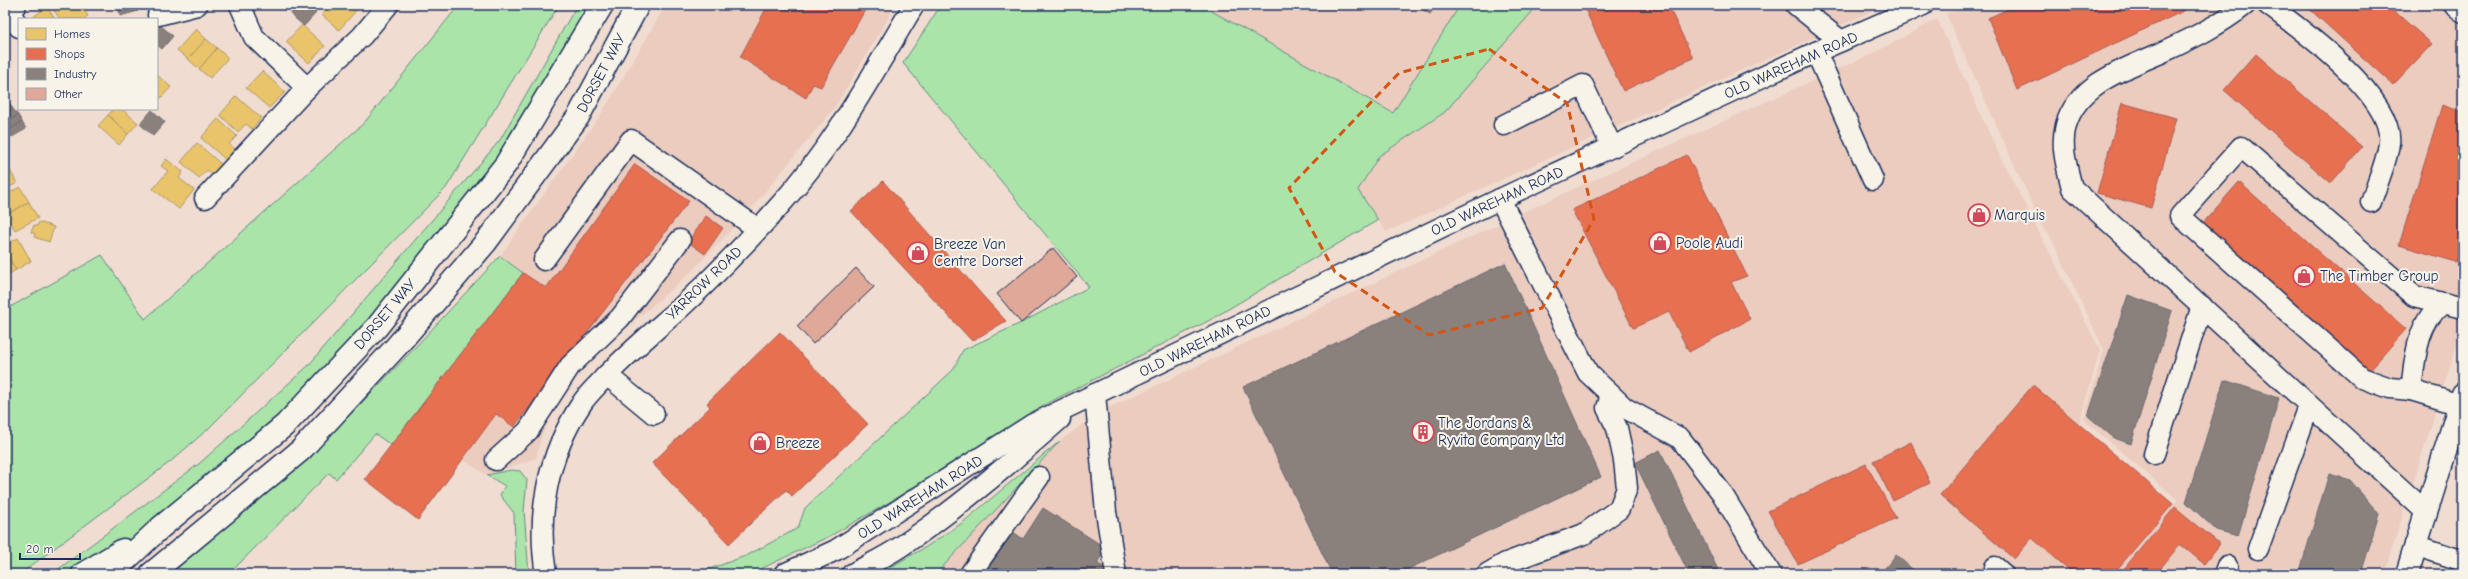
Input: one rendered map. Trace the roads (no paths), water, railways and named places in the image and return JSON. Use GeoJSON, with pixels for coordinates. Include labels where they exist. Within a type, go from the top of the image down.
{"type":"FeatureCollection","features":[{"type":"Feature","properties":{"kind":"main road","name":"DORSET WAY"},"geometry":{"type":"LineString","coordinates":[[110,574],[160,528],[285,425],[377,327],[506,164],[602,5]]}},
{"type":"Feature","properties":{"kind":"main road","name":"DORSET WAY"},"geometry":{"type":"LineString","coordinates":[[151,574],[301,450],[396,348],[486,242],[578,117],[638,5]]}},
{"type":"Feature","properties":{"kind":"main road"},"geometry":{"type":"LineString","coordinates":[[2407,574],[2425,511],[2461,400]]}},
{"type":"Feature","properties":{"kind":"main road"},"geometry":{"type":"LineString","coordinates":[[83,574],[160,528]]}},
{"type":"Feature","properties":{"kind":"street"},"geometry":{"type":"LineString","coordinates":[[158,15],[197,5]]}},
{"type":"Feature","properties":{"kind":"street"},"geometry":{"type":"LineString","coordinates":[[240,5],[254,37],[307,88]]}},
{"type":"Feature","properties":{"kind":"street"},"geometry":{"type":"LineString","coordinates":[[205,198],[307,88],[362,36],[388,5]]}},
{"type":"Feature","properties":{"kind":"street","name":"YARROW ROAD"},"geometry":{"type":"LineString","coordinates":[[546,574],[542,550],[542,514],[549,471],[559,446],[583,402],[636,346],[734,257],[809,170],[846,119],[914,5]]}},
{"type":"Feature","properties":{"kind":"street"},"geometry":{"type":"LineString","coordinates":[[1796,5],[1841,42]]}},
{"type":"Feature","properties":{"kind":"street","name":"OLD WAREHAM ROAD"},"geometry":{"type":"LineString","coordinates":[[784,574],[836,550],[1033,424],[1500,198],[1816,52],[1923,5]]}},
{"type":"Feature","properties":{"kind":"street"},"geometry":{"type":"LineString","coordinates":[[2245,5],[2223,21],[2162,52],[2125,67],[2096,85],[2076,102],[2066,125],[2064,155],[2072,188],[2425,511]]}},
{"type":"Feature","properties":{"kind":"street"},"geometry":{"type":"LineString","coordinates":[[2268,5],[2304,31],[2366,88],[2384,115],[2389,142],[2371,202]]}},
{"type":"Feature","properties":{"kind":"street"},"geometry":{"type":"LineString","coordinates":[[2454,5],[2463,12]]}},
{"type":"Feature","properties":{"kind":"street"},"geometry":{"type":"LineString","coordinates":[[12,7],[18,24]]}},
{"type":"Feature","properties":{"kind":"street"},"geometry":{"type":"LineString","coordinates":[[1816,52],[1873,180]]}},
{"type":"Feature","properties":{"kind":"street"},"geometry":{"type":"LineString","coordinates":[[1504,125],[1583,85],[1612,147]]}},
{"type":"Feature","properties":{"kind":"street"},"geometry":{"type":"LineString","coordinates":[[544,260],[631,140],[758,229]]}},
{"type":"Feature","properties":{"kind":"street"},"geometry":{"type":"LineString","coordinates":[[2461,400],[2411,390],[2390,388],[2362,378],[2180,216],[2241,147],[2414,296],[2463,308]]}},
{"type":"Feature","properties":{"kind":"street"},"geometry":{"type":"LineString","coordinates":[[1500,198],[1588,373],[1625,408],[1680,438],[1721,492],[1771,574]]}},
{"type":"Feature","properties":{"kind":"street"},"geometry":{"type":"LineString","coordinates":[[496,460],[528,431],[570,366],[620,318],[680,240]]}},
{"type":"Feature","properties":{"kind":"street"},"geometry":{"type":"LineString","coordinates":[[2411,390],[2416,352],[2426,323],[2442,304]]}},
{"type":"Feature","properties":{"kind":"street"},"geometry":{"type":"LineString","coordinates":[[2154,454],[2202,306]]}},
{"type":"Feature","properties":{"kind":"street"},"geometry":{"type":"LineString","coordinates":[[607,375],[654,414]]}},
{"type":"Feature","properties":{"kind":"street"},"geometry":{"type":"LineString","coordinates":[[1095,394],[1106,512],[1116,574]]}},
{"type":"Feature","properties":{"kind":"street"},"geometry":{"type":"LineString","coordinates":[[1487,574],[1506,563],[1584,534],[1619,509],[1627,488],[1617,428],[1607,408],[1611,395]]}},
{"type":"Feature","properties":{"kind":"street","name":"OLD WAREHAM ROAD"},"geometry":{"type":"LineString","coordinates":[[852,574],[899,548],[979,488],[1075,405]]}},
{"type":"Feature","properties":{"kind":"street"},"geometry":{"type":"LineString","coordinates":[[2258,549],[2309,406]]}},
{"type":"Feature","properties":{"kind":"street"},"geometry":{"type":"LineString","coordinates":[[970,574],[1039,477]]}},
{"type":"Feature","properties":{"kind":"street"},"geometry":{"type":"LineString","coordinates":[[2415,545],[2463,561]]}},
{"type":"Feature","properties":{"kind":"place","name":"Marquis"},"geometry":{"type":"Point","coordinates":[1979,215]}},
{"type":"Feature","properties":{"kind":"place","name":"Poole Audi"},"geometry":{"type":"Point","coordinates":[1660,243]}},
{"type":"Feature","properties":{"kind":"place","name":"Breeze Van Centre Dorset"},"geometry":{"type":"Point","coordinates":[918,253]}},
{"type":"Feature","properties":{"kind":"place","name":"The Timber Group"},"geometry":{"type":"Point","coordinates":[2304,276]}},
{"type":"Feature","properties":{"kind":"place","name":"The Jordans & Ryvita Company Ltd"},"geometry":{"type":"Point","coordinates":[1423,432]}},
{"type":"Feature","properties":{"kind":"place","name":"Breeze"},"geometry":{"type":"Point","coordinates":[760,443]}}]}
